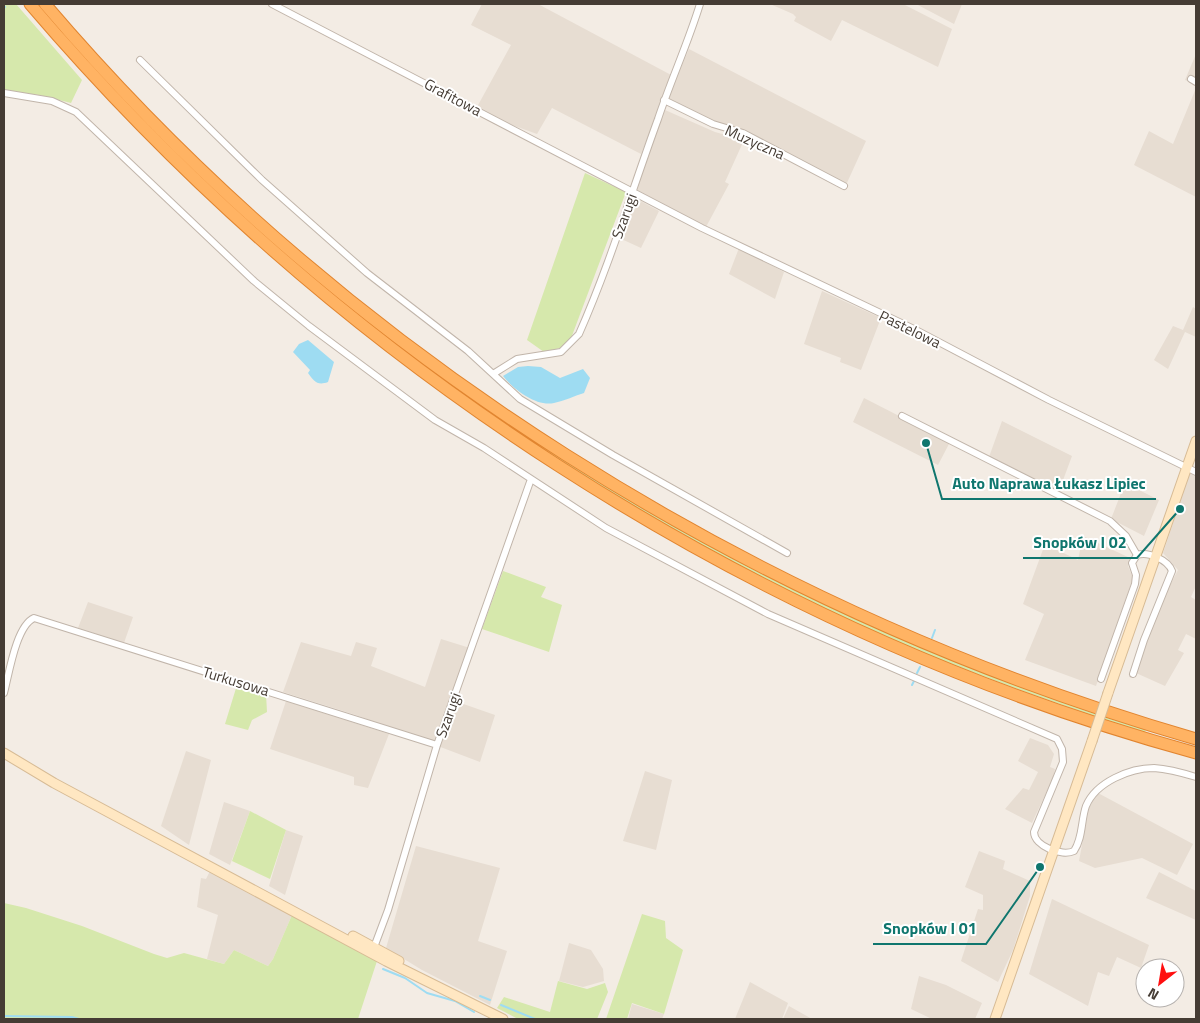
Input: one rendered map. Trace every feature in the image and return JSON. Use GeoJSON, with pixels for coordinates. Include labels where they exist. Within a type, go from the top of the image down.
{"type":"FeatureCollection","features":[{"type":"Feature","properties":{"kind":"highway"},"geometry":{"type":"LineString","coordinates":[[30,4],[141,126],[269,247],[399,353],[531,448],[610,499],[696,549],[838,620],[942,666],[1040,703],[1196,753]]}},
{"type":"Feature","properties":{"kind":"highway"},"geometry":{"type":"LineString","coordinates":[[45,4],[107,74],[165,134],[232,198],[304,261],[434,365],[571,458],[716,544],[871,620],[1034,687],[1196,740]]}},
{"type":"Feature","properties":{"kind":"street","name":"Grafitowa"},"geometry":{"type":"LineString","coordinates":[[272,4],[633,190]]}},
{"type":"Feature","properties":{"kind":"street","name":"Szarugi"},"geometry":{"type":"LineString","coordinates":[[493,374],[517,358],[562,352],[575,341],[584,325],[664,100],[685,50],[700,4]]}},
{"type":"Feature","properties":{"kind":"street"},"geometry":{"type":"LineString","coordinates":[[140,60],[211,132],[330,240],[405,303],[468,351],[520,398],[556,421],[787,553]]}},
{"type":"Feature","properties":{"kind":"street"},"geometry":{"type":"LineString","coordinates":[[4,93],[52,101],[76,112],[230,260],[301,320],[435,420],[484,448],[606,528],[768,614],[1056,739],[1062,749],[1063,762],[1034,832],[1034,838],[1038,843],[1069,853],[1076,849],[1087,804],[1094,792],[1109,782],[1129,773],[1147,769],[1175,771],[1196,777]]}},
{"type":"Feature","properties":{"kind":"street","name":"Muzyczna"},"geometry":{"type":"LineString","coordinates":[[664,100],[713,124],[743,134],[844,186]]}},
{"type":"Feature","properties":{"kind":"street","name":"Pastelowa"},"geometry":{"type":"LineString","coordinates":[[633,190],[702,228],[914,329],[1049,400],[1196,472]]}},
{"type":"Feature","properties":{"kind":"street"},"geometry":{"type":"LineString","coordinates":[[902,416],[1110,521],[1126,536],[1137,555]]}},
{"type":"Feature","properties":{"kind":"street"},"geometry":{"type":"LineString","coordinates":[[995,1019],[1196,441]]}},
{"type":"Feature","properties":{"kind":"street","name":"Szarugi"},"geometry":{"type":"LineString","coordinates":[[373,950],[388,910],[438,745],[531,479]]}},
{"type":"Feature","properties":{"kind":"street"},"geometry":{"type":"LineString","coordinates":[[1133,674],[1144,640],[1172,571],[1170,566],[1155,558],[1145,554],[1137,555]]}},
{"type":"Feature","properties":{"kind":"street"},"geometry":{"type":"LineString","coordinates":[[1102,679],[1135,584],[1136,575],[1132,563],[1137,555]]}},
{"type":"Feature","properties":{"kind":"street","name":"Turkusowa"},"geometry":{"type":"LineString","coordinates":[[4,693],[21,633],[26,624],[34,618],[438,745]]}},
{"type":"Feature","properties":{"kind":"street"},"geometry":{"type":"LineString","coordinates":[[4,753],[14,761]]}},
{"type":"Feature","properties":{"kind":"street"},"geometry":{"type":"LineString","coordinates":[[4,757],[504,1019]]}},
{"type":"Feature","properties":{"kind":"shaded area"},"geometry":{"type":"Polygon","coordinates":[[[482,4],[538,4],[673,76],[641,154],[552,108],[537,134],[504,122],[477,107],[511,45],[471,25],[482,4]]]}},
{"type":"Feature","properties":{"kind":"shaded area"},"geometry":{"type":"Polygon","coordinates":[[[770,4],[903,4],[952,29],[938,67],[842,20],[831,41],[794,21],[796,17],[793,14],[770,4]]]}},
{"type":"Feature","properties":{"kind":"shaded area"},"geometry":{"type":"Polygon","coordinates":[[[916,4],[962,4],[954,24],[916,4]]]}},
{"type":"Feature","properties":{"kind":"shaded area"},"geometry":{"type":"Polygon","coordinates":[[[689,49],[866,141],[846,185],[756,137],[717,124],[668,101],[689,49]]]}},
{"type":"Feature","properties":{"kind":"shaded area"},"geometry":{"type":"Polygon","coordinates":[[[1196,54],[1196,85],[1185,80],[1196,54]]]}},
{"type":"Feature","properties":{"kind":"shaded area"},"geometry":{"type":"Polygon","coordinates":[[[1196,88],[1196,197],[1134,165],[1149,131],[1173,144],[1196,88]]]}},
{"type":"Feature","properties":{"kind":"shaded area"},"geometry":{"type":"Polygon","coordinates":[[[665,110],[715,132],[744,140],[725,182],[729,184],[706,227],[637,190],[651,145],[665,110]]]}},
{"type":"Feature","properties":{"kind":"shaded area"},"geometry":{"type":"Polygon","coordinates":[[[633,197],[659,211],[641,248],[617,237],[633,197]]]}},
{"type":"Feature","properties":{"kind":"shaded area"},"geometry":{"type":"Polygon","coordinates":[[[739,248],[784,272],[775,299],[729,274],[739,248]]]}},
{"type":"Feature","properties":{"kind":"shaded area"},"geometry":{"type":"Polygon","coordinates":[[[822,291],[881,318],[861,370],[840,362],[841,358],[804,344],[822,291]]]}},
{"type":"Feature","properties":{"kind":"shaded area"},"geometry":{"type":"Polygon","coordinates":[[[1193,307],[1196,309],[1196,337],[1185,332],[1168,369],[1154,360],[1173,326],[1183,330],[1193,307]]]}},
{"type":"Feature","properties":{"kind":"shaded area"},"geometry":{"type":"Polygon","coordinates":[[[864,398],[950,442],[938,465],[853,422],[864,398]]]}},
{"type":"Feature","properties":{"kind":"shaded area"},"geometry":{"type":"Polygon","coordinates":[[[1002,421],[1072,456],[1059,491],[989,457],[1002,421]]]}},
{"type":"Feature","properties":{"kind":"shaded area"},"geometry":{"type":"Polygon","coordinates":[[[1190,473],[1196,477],[1196,586],[1191,597],[1196,600],[1196,639],[1186,634],[1178,650],[1184,653],[1165,686],[1136,673],[1139,658],[1161,603],[1178,570],[1163,553],[1190,473]]]}},
{"type":"Feature","properties":{"kind":"shaded area"},"geometry":{"type":"Polygon","coordinates":[[[1125,483],[1159,500],[1144,536],[1111,519],[1125,483]]]}},
{"type":"Feature","properties":{"kind":"shaded area"},"geometry":{"type":"Polygon","coordinates":[[[1083,536],[1130,558],[1128,566],[1133,578],[1096,686],[1025,660],[1044,614],[1023,604],[1045,544],[1078,560],[1083,536]]]}},
{"type":"Feature","properties":{"kind":"shaded area"},"geometry":{"type":"Polygon","coordinates":[[[88,602],[133,617],[124,643],[78,628],[88,602]]]}},
{"type":"Feature","properties":{"kind":"shaded area"},"geometry":{"type":"Polygon","coordinates":[[[441,639],[470,648],[452,700],[495,715],[480,762],[356,715],[283,692],[301,642],[351,656],[356,642],[377,648],[371,666],[425,687],[441,639]]]}},
{"type":"Feature","properties":{"kind":"shaded area"},"geometry":{"type":"Polygon","coordinates":[[[286,701],[389,734],[368,788],[354,785],[354,777],[270,749],[286,701]]]}},
{"type":"Feature","properties":{"kind":"shaded area"},"geometry":{"type":"Polygon","coordinates":[[[1030,738],[1048,745],[1054,754],[1050,767],[1055,769],[1053,778],[1032,823],[1005,809],[1023,788],[1029,790],[1038,772],[1018,761],[1030,738]]]}},
{"type":"Feature","properties":{"kind":"shaded area"},"geometry":{"type":"Polygon","coordinates":[[[186,751],[211,760],[189,845],[161,826],[186,751]]]}},
{"type":"Feature","properties":{"kind":"shaded area"},"geometry":{"type":"Polygon","coordinates":[[[645,771],[672,780],[656,850],[623,841],[645,771]]]}},
{"type":"Feature","properties":{"kind":"shaded area"},"geometry":{"type":"Polygon","coordinates":[[[1098,793],[1193,844],[1177,875],[1142,858],[1095,868],[1079,861],[1089,807],[1098,793]]]}},
{"type":"Feature","properties":{"kind":"shaded area"},"geometry":{"type":"Polygon","coordinates":[[[224,802],[250,811],[230,865],[209,854],[224,802]]]}},
{"type":"Feature","properties":{"kind":"shaded area"},"geometry":{"type":"Polygon","coordinates":[[[286,830],[303,836],[285,895],[269,886],[286,830]]]}},
{"type":"Feature","properties":{"kind":"shaded area"},"geometry":{"type":"Polygon","coordinates":[[[416,846],[500,868],[478,941],[507,951],[490,1005],[422,970],[386,948],[416,846]]]}},
{"type":"Feature","properties":{"kind":"shaded area"},"geometry":{"type":"Polygon","coordinates":[[[979,851],[1005,861],[1003,869],[1030,881],[1030,896],[1013,950],[998,982],[961,961],[978,909],[983,910],[983,895],[965,887],[979,851]]]}},
{"type":"Feature","properties":{"kind":"shaded area"},"geometry":{"type":"Polygon","coordinates":[[[211,869],[292,915],[273,959],[268,966],[234,950],[224,964],[207,959],[218,915],[197,907],[201,878],[206,879],[211,869]]]}},
{"type":"Feature","properties":{"kind":"shaded area"},"geometry":{"type":"Polygon","coordinates":[[[1159,872],[1196,891],[1196,920],[1146,898],[1159,872]]]}},
{"type":"Feature","properties":{"kind":"shaded area"},"geometry":{"type":"Polygon","coordinates":[[[1052,899],[1149,945],[1144,958],[1135,958],[1135,965],[1117,957],[1109,976],[1098,972],[1088,1006],[1029,974],[1052,899]]]}},
{"type":"Feature","properties":{"kind":"shaded area"},"geometry":{"type":"Polygon","coordinates":[[[569,943],[591,950],[603,969],[604,981],[583,987],[559,981],[569,943]]]}},
{"type":"Feature","properties":{"kind":"shaded area"},"geometry":{"type":"Polygon","coordinates":[[[919,976],[946,985],[982,1003],[975,1019],[932,1019],[911,1009],[919,976]]]}},
{"type":"Feature","properties":{"kind":"shaded area"},"geometry":{"type":"Polygon","coordinates":[[[750,982],[788,1003],[782,1019],[735,1019],[750,982]]]}},
{"type":"Feature","properties":{"kind":"shaded area"},"geometry":{"type":"Polygon","coordinates":[[[632,1004],[664,1014],[662,1019],[628,1019],[632,1004]]]}},
{"type":"Feature","properties":{"kind":"shaded area"},"geometry":{"type":"Polygon","coordinates":[[[789,1006],[812,1019],[783,1019],[789,1006]]]}},
{"type":"Feature","properties":{"kind":"green space"},"geometry":{"type":"Polygon","coordinates":[[[4,4],[16,4],[82,80],[71,103],[39,95],[4,91],[4,4]]]}},
{"type":"Feature","properties":{"kind":"green space"},"geometry":{"type":"Polygon","coordinates":[[[585,173],[626,192],[570,341],[560,348],[544,352],[527,340],[585,173]]]}},
{"type":"Feature","properties":{"kind":"green space"},"geometry":{"type":"Polygon","coordinates":[[[227,198],[322,281],[672,524],[1040,693],[1146,728],[1145,733],[1015,688],[887,637],[774,583],[664,524],[610,492],[505,423],[394,344],[280,250],[227,198]]]}},
{"type":"Feature","properties":{"kind":"green space"},"geometry":{"type":"Polygon","coordinates":[[[503,571],[546,587],[541,597],[562,605],[549,652],[482,629],[503,571]]]}},
{"type":"Feature","properties":{"kind":"green space"},"geometry":{"type":"Polygon","coordinates":[[[237,685],[266,694],[267,712],[252,720],[248,730],[225,724],[237,685]]]}},
{"type":"Feature","properties":{"kind":"green space"},"geometry":{"type":"Polygon","coordinates":[[[250,811],[286,830],[270,879],[232,861],[250,811]]]}},
{"type":"Feature","properties":{"kind":"green space"},"geometry":{"type":"Polygon","coordinates":[[[4,903],[82,926],[167,958],[184,953],[224,964],[234,950],[268,966],[273,959],[292,915],[377,961],[358,1019],[4,1019],[4,903]]]}},
{"type":"Feature","properties":{"kind":"green space"},"geometry":{"type":"Polygon","coordinates":[[[642,914],[665,921],[666,938],[683,950],[664,1014],[632,1003],[627,1019],[606,1019],[642,914]]]}},
{"type":"Feature","properties":{"kind":"green space"},"geometry":{"type":"Polygon","coordinates":[[[558,981],[587,989],[605,983],[608,992],[597,1019],[518,1019],[497,1008],[504,997],[550,1012],[558,981]]]}},
{"type":"Feature","properties":{"kind":"water"},"geometry":{"type":"Polygon","coordinates":[[[308,340],[334,362],[328,382],[318,383],[314,380],[308,373],[310,370],[293,352],[299,344],[308,340]]]}},
{"type":"Feature","properties":{"kind":"water"},"geometry":{"type":"Polygon","coordinates":[[[518,367],[541,367],[560,378],[583,369],[590,378],[584,393],[547,404],[526,396],[503,376],[518,367]]]}},
{"type":"Feature","properties":{"kind":"waterway"},"geometry":{"type":"LineString","coordinates":[[932,638],[935,630]]}},
{"type":"Feature","properties":{"kind":"waterway"},"geometry":{"type":"LineString","coordinates":[[917,673],[920,667]]}},
{"type":"Feature","properties":{"kind":"waterway"},"geometry":{"type":"LineString","coordinates":[[912,685],[914,681]]}},
{"type":"Feature","properties":{"kind":"waterway"},"geometry":{"type":"LineString","coordinates":[[383,969],[405,978],[427,993],[455,1001],[474,1012]]}},
{"type":"Feature","properties":{"kind":"waterway"},"geometry":{"type":"LineString","coordinates":[[480,996],[490,1000]]}},
{"type":"Feature","properties":{"kind":"waterway"},"geometry":{"type":"LineString","coordinates":[[501,1005],[535,1019]]}},
{"type":"Feature","properties":{"kind":"waterway"},"geometry":{"type":"LineString","coordinates":[[4,1016],[72,1017],[79,1019]]}},
{"type":"Feature","properties":{"kind":"place","name":"Auto Naprawa Łukasz Lipiec"},"geometry":{"type":"Point","coordinates":[926,443]}},
{"type":"Feature","properties":{"kind":"place","name":"Snopków I 02"},"geometry":{"type":"Point","coordinates":[1180,509]}},
{"type":"Feature","properties":{"kind":"place","name":"Snopków I 01"},"geometry":{"type":"Point","coordinates":[1040,867]}}]}
